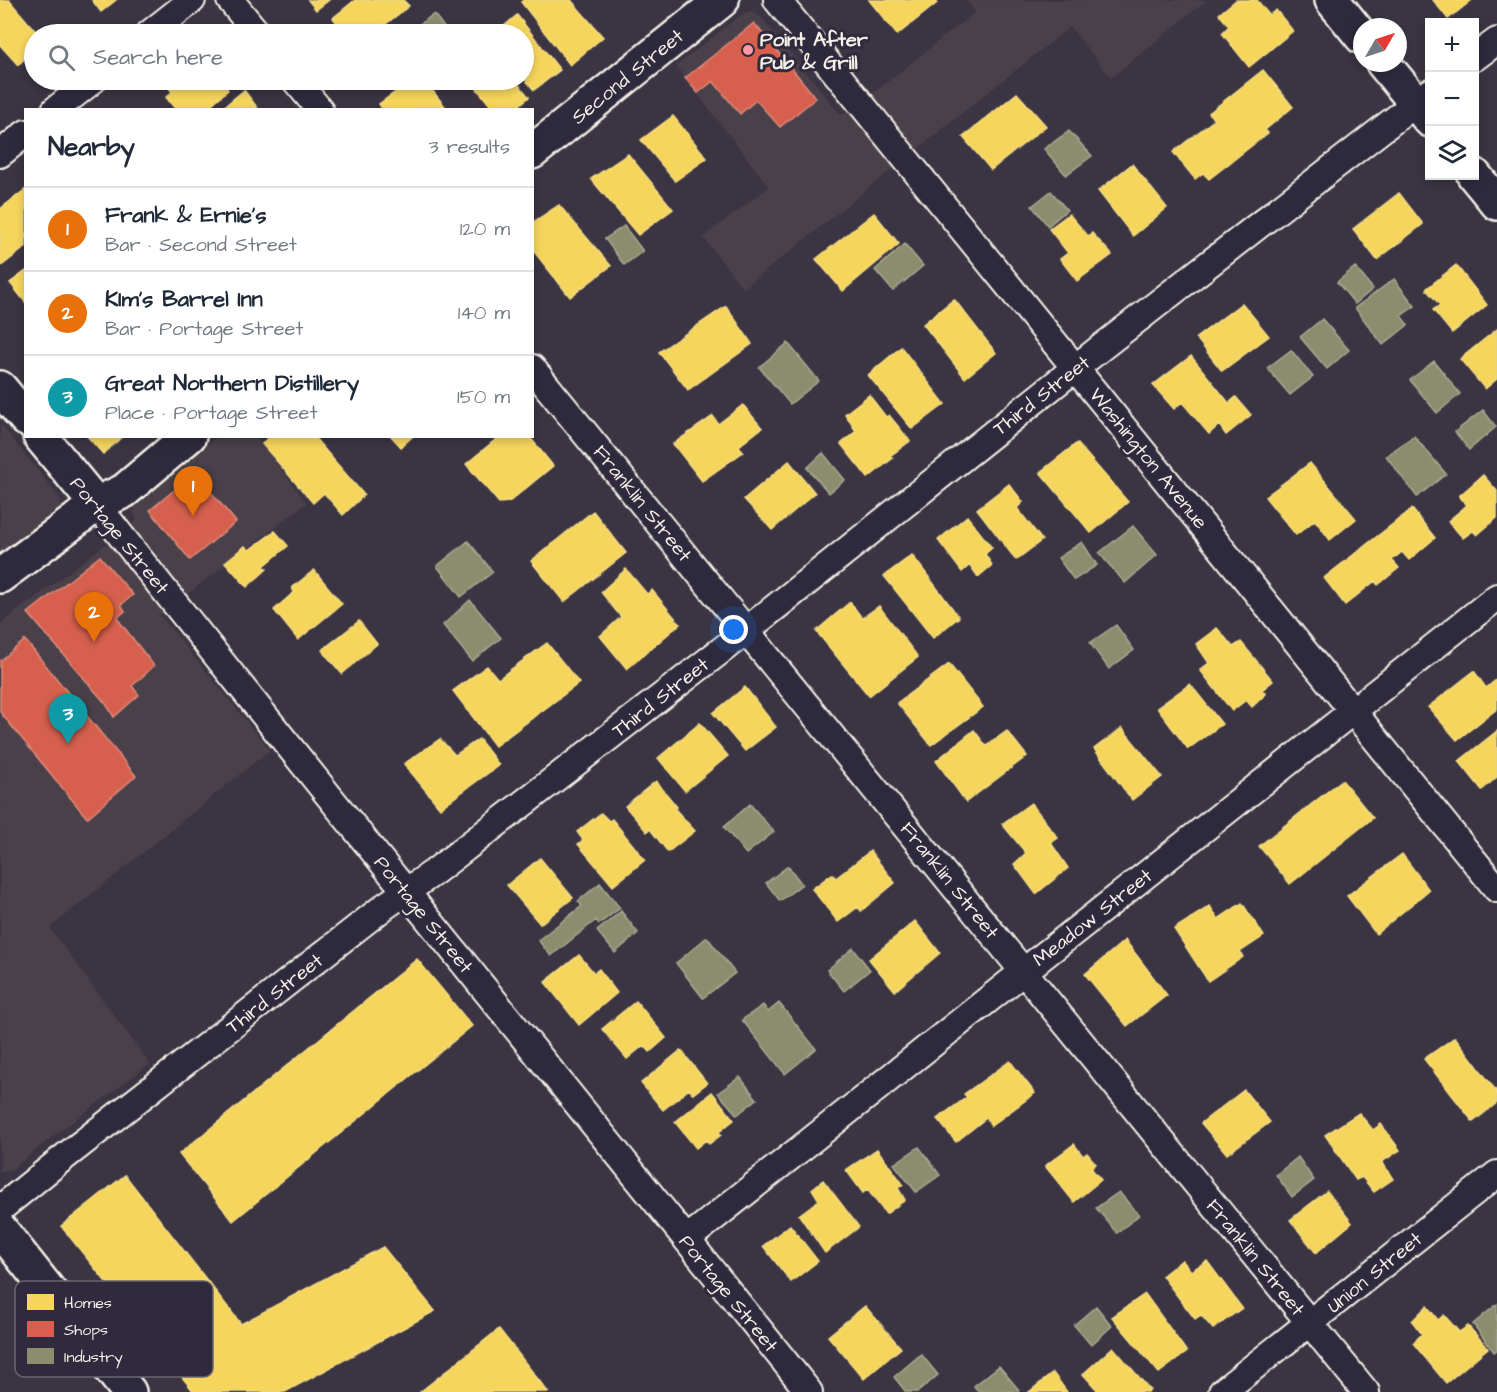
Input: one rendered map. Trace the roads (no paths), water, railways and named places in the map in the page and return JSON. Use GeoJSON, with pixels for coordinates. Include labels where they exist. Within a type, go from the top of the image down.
{"type":"FeatureCollection","features":[{"type":"Feature","properties":{"kind":"street"},"geometry":{"type":"LineString","coordinates":[[162,24],[192,0]]}},
{"type":"Feature","properties":{"kind":"street"},"geometry":{"type":"LineString","coordinates":[[230,0],[250,24]]}},
{"type":"Feature","properties":{"kind":"street","name":"Second Street"},"geometry":{"type":"LineString","coordinates":[[534,150],[722,0]]}},
{"type":"Feature","properties":{"kind":"street","name":"Washington Avenue"},"geometry":{"type":"LineString","coordinates":[[777,0],[1497,889]]}},
{"type":"Feature","properties":{"kind":"street"},"geometry":{"type":"LineString","coordinates":[[1332,0],[1353,26]]}},
{"type":"Feature","properties":{"kind":"street"},"geometry":{"type":"LineString","coordinates":[[1479,54],[1497,41]]}},
{"type":"Feature","properties":{"kind":"street"},"geometry":{"type":"LineString","coordinates":[[1392,72],[1425,105]]}},
{"type":"Feature","properties":{"kind":"street"},"geometry":{"type":"LineString","coordinates":[[58,108],[80,90]]}},
{"type":"Feature","properties":{"kind":"street"},"geometry":{"type":"LineString","coordinates":[[303,90],[318,108]]}},
{"type":"Feature","properties":{"kind":"street","name":"Third Street"},"geometry":{"type":"LineString","coordinates":[[0,1209],[376,913],[433,873],[746,630],[1076,368],[1425,105]]}},
{"type":"Feature","properties":{"kind":"street"},"geometry":{"type":"LineString","coordinates":[[0,154],[24,136]]}},
{"type":"Feature","properties":{"kind":"street"},"geometry":{"type":"LineString","coordinates":[[1478,180],[1497,203]]}},
{"type":"Feature","properties":{"kind":"street","name":"Franklin Street"},"geometry":{"type":"LineString","coordinates":[[534,370],[1366,1392]]}},
{"type":"Feature","properties":{"kind":"street"},"geometry":{"type":"LineString","coordinates":[[0,388],[24,417]]}},
{"type":"Feature","properties":{"kind":"street","name":"Portage Street"},"geometry":{"type":"LineString","coordinates":[[42,438],[809,1392]]}},
{"type":"Feature","properties":{"kind":"street"},"geometry":{"type":"LineString","coordinates":[[0,576],[96,504],[124,491],[187,438]]}},
{"type":"Feature","properties":{"kind":"street","name":"Meadow Street"},"geometry":{"type":"LineString","coordinates":[[687,1239],[1497,597]]}},
{"type":"Feature","properties":{"kind":"street","name":"Union Street"},"geometry":{"type":"LineString","coordinates":[[1222,1392],[1497,1174]]}},
{"type":"Feature","properties":{"kind":"street"},"geometry":{"type":"LineString","coordinates":[[0,1229],[41,1281]]}},
{"type":"Feature","properties":{"kind":"street"},"geometry":{"type":"LineString","coordinates":[[117,1377],[129,1392]]}},
{"type":"Feature","properties":{"kind":"place","name":"Point After Pub & Grill"},"geometry":{"type":"Point","coordinates":[748,50]}},
{"type":"Feature","properties":{"kind":"place","name":"Frank & Ernie's"},"geometry":{"type":"Point","coordinates":[193,516]}},
{"type":"Feature","properties":{"kind":"place","name":"KIm's Barrel Inn"},"geometry":{"type":"Point","coordinates":[94,642]}},
{"type":"Feature","properties":{"kind":"place","name":"Great Northern Distillery"},"geometry":{"type":"Point","coordinates":[68,744]}}]}
